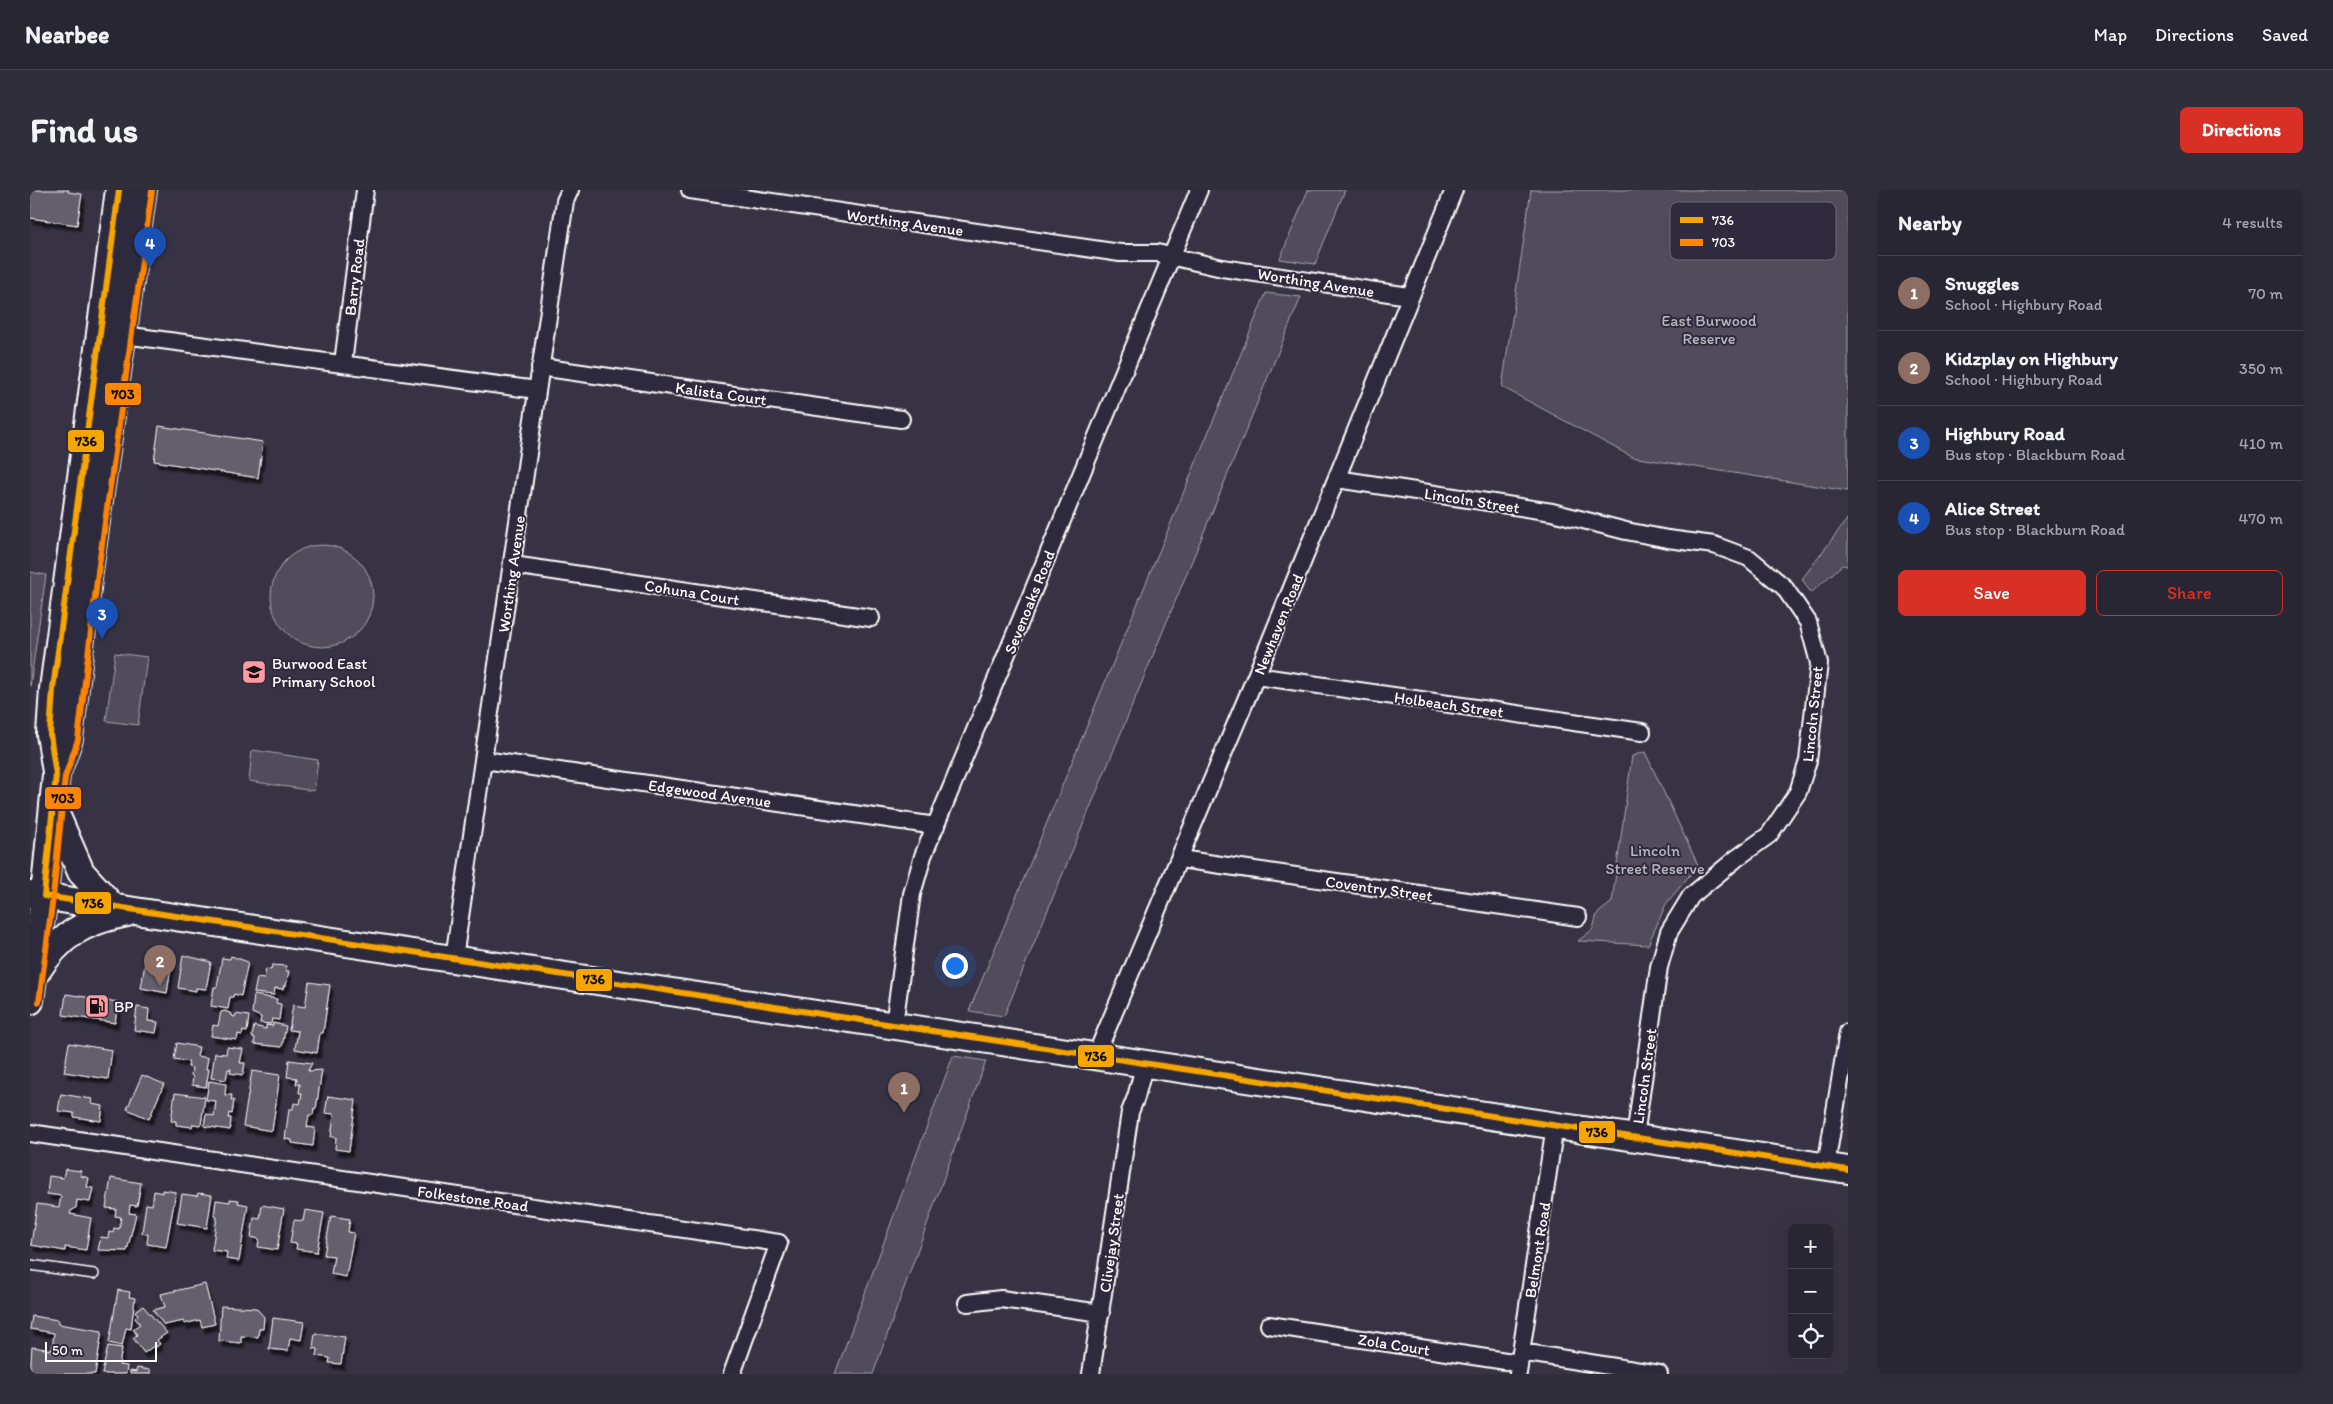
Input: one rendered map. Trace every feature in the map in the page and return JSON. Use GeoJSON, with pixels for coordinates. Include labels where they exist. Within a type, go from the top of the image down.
{"type":"FeatureCollection","features":[{"type":"Feature","properties":{"kind":"main road"},"geometry":{"type":"LineString","coordinates":[[112,334],[119,190]]}},
{"type":"Feature","properties":{"kind":"main road"},"geometry":{"type":"LineString","coordinates":[[31,984],[37,895],[52,815],[56,775],[50,734],[53,689],[112,334],[143,190]]}},
{"type":"Feature","properties":{"kind":"main road"},"geometry":{"type":"LineString","coordinates":[[30,848],[52,815]]}},
{"type":"Feature","properties":{"kind":"main road"},"geometry":{"type":"LineString","coordinates":[[52,815],[81,872],[123,909]]}},
{"type":"Feature","properties":{"kind":"main road"},"geometry":{"type":"LineString","coordinates":[[37,895],[1837,1168]]}},
{"type":"Feature","properties":{"kind":"main road"},"geometry":{"type":"LineString","coordinates":[[31,984],[45,958],[74,930],[123,909]]}},
{"type":"Feature","properties":{"kind":"street","name":"Barry Road"},"geometry":{"type":"LineString","coordinates":[[343,364],[365,190]]}},
{"type":"Feature","properties":{"kind":"street","name":"Worthing Avenue"},"geometry":{"type":"LineString","coordinates":[[454,958],[565,201],[570,190]]}},
{"type":"Feature","properties":{"kind":"street","name":"Worthing Avenue"},"geometry":{"type":"LineString","coordinates":[[690,190],[1409,296]]}},
{"type":"Feature","properties":{"kind":"street","name":"Sevenoaks Road"},"geometry":{"type":"LineString","coordinates":[[894,1025],[912,894],[923,856],[1198,190]]}},
{"type":"Feature","properties":{"kind":"street","name":"Newhaven Road"},"geometry":{"type":"LineString","coordinates":[[1096,1056],[1256,676],[1337,479],[1409,296],[1454,190]]}},
{"type":"Feature","properties":{"kind":"street"},"geometry":{"type":"LineString","coordinates":[[112,334],[537,390]]}},
{"type":"Feature","properties":{"kind":"street","name":"Kalista Court"},"geometry":{"type":"LineString","coordinates":[[540,367],[901,419]]}},
{"type":"Feature","properties":{"kind":"street","name":"Lincoln Street"},"geometry":{"type":"LineString","coordinates":[[1337,479],[1552,512],[1652,536],[1714,545],[1749,558],[1784,587],[1808,622],[1819,663],[1808,761],[1798,792],[1769,835],[1737,858],[1691,896],[1669,932],[1659,967],[1635,1137]]}},
{"type":"Feature","properties":{"kind":"street","name":"Cohuna Court"},"geometry":{"type":"LineString","coordinates":[[513,565],[871,618]]}},
{"type":"Feature","properties":{"kind":"street","name":"Holbeach Street"},"geometry":{"type":"LineString","coordinates":[[1256,676],[1642,732]]}},
{"type":"Feature","properties":{"kind":"street","name":"Edgewood Avenue"},"geometry":{"type":"LineString","coordinates":[[484,760],[936,826]]}},
{"type":"Feature","properties":{"kind":"street","name":"Coventry Street"},"geometry":{"type":"LineString","coordinates":[[1180,859],[1578,917]]}},
{"type":"Feature","properties":{"kind":"street"},"geometry":{"type":"LineString","coordinates":[[1837,1168],[1848,1032]]}},
{"type":"Feature","properties":{"kind":"street","name":"Clivejay Street"},"geometry":{"type":"LineString","coordinates":[[1091,1374],[1130,1112],[1129,1096],[1138,1062]]}},
{"type":"Feature","properties":{"kind":"street","name":"Belmont Road"},"geometry":{"type":"LineString","coordinates":[[1519,1363],[1555,1125]]}},
{"type":"Feature","properties":{"kind":"street","name":"Folkestone Road"},"geometry":{"type":"LineString","coordinates":[[30,1133],[779,1243],[732,1374]]}},
{"type":"Feature","properties":{"kind":"street"},"geometry":{"type":"LineString","coordinates":[[968,1302],[1001,1299],[1101,1312]]}},
{"type":"Feature","properties":{"kind":"street","name":"Zola Court"},"geometry":{"type":"LineString","coordinates":[[1268,1325],[1519,1363],[1659,1374]]}},
{"type":"Feature","properties":{"kind":"lane"},"geometry":{"type":"LineString","coordinates":[[30,1265],[94,1274]]}},
{"type":"Feature","properties":{"kind":"green space"},"geometry":{"type":"Polygon","coordinates":[[[1308,190],[1345,190],[1315,264],[1280,259],[1308,190]]]}},
{"type":"Feature","properties":{"kind":"green space","name":"East Burwood Reserve"},"geometry":{"type":"Polygon","coordinates":[[[1531,190],[1848,190],[1848,491],[1632,457],[1502,387],[1531,190]]]}},
{"type":"Feature","properties":{"kind":"green space"},"geometry":{"type":"Polygon","coordinates":[[[1266,293],[1301,297],[1004,1016],[969,1011],[1266,293]]]}},
{"type":"Feature","properties":{"kind":"green space"},"geometry":{"type":"Polygon","coordinates":[[[1848,518],[1848,566],[1842,565],[1811,593],[1802,579],[1848,518]]]}},
{"type":"Feature","properties":{"kind":"green space"},"geometry":{"type":"Polygon","coordinates":[[[322,545],[341,549],[358,560],[369,577],[373,596],[369,615],[358,632],[341,643],[322,647],[303,643],[286,632],[275,615],[271,596],[275,577],[286,560],[303,549],[322,545]]]}},
{"type":"Feature","properties":{"kind":"green space"},"geometry":{"type":"Polygon","coordinates":[[[30,572],[46,575],[30,686],[30,572]]]}},
{"type":"Feature","properties":{"kind":"green space"},"geometry":{"type":"Polygon","coordinates":[[[115,653],[147,657],[138,725],[106,721],[115,653]]]}},
{"type":"Feature","properties":{"kind":"green space"},"geometry":{"type":"Polygon","coordinates":[[[252,750],[318,760],[314,791],[249,781],[252,750]]]}},
{"type":"Feature","properties":{"kind":"green space","name":"Lincoln Street Reserve"},"geometry":{"type":"Polygon","coordinates":[[[1645,752],[1698,865],[1666,904],[1648,945],[1578,941],[1593,929],[1597,914],[1612,902],[1632,756],[1645,752]]]}},
{"type":"Feature","properties":{"kind":"green space"},"geometry":{"type":"Polygon","coordinates":[[[953,1056],[986,1061],[873,1374],[835,1374],[953,1056]]]}},
{"type":"Feature","properties":{"kind":"building"},"geometry":{"type":"Polygon","coordinates":[[[30,190],[69,190],[68,192],[82,194],[77,225],[30,218],[30,190]]]}},
{"type":"Feature","properties":{"kind":"building"},"geometry":{"type":"Polygon","coordinates":[[[159,426],[263,442],[258,478],[154,461],[159,426]]]}},
{"type":"Feature","properties":{"kind":"building"},"geometry":{"type":"Polygon","coordinates":[[[183,955],[211,962],[206,989],[196,988],[196,991],[178,988],[183,955]]]}},
{"type":"Feature","properties":{"kind":"building"},"geometry":{"type":"Polygon","coordinates":[[[231,956],[248,962],[241,996],[234,994],[233,997],[230,997],[228,1009],[211,1006],[214,987],[217,987],[222,958],[230,959],[231,956]]]}},
{"type":"Feature","properties":{"kind":"building"},"geometry":{"type":"Polygon","coordinates":[[[146,957],[172,962],[167,993],[141,988],[146,957]]]}},
{"type":"Feature","properties":{"kind":"building"},"geometry":{"type":"Polygon","coordinates":[[[272,965],[286,966],[286,971],[289,971],[286,986],[284,985],[283,989],[275,988],[274,995],[254,993],[257,978],[264,979],[266,969],[271,970],[272,965]]]}},
{"type":"Feature","properties":{"kind":"building"},"geometry":{"type":"Polygon","coordinates":[[[309,982],[330,985],[323,1033],[320,1033],[317,1053],[295,1049],[298,1031],[289,1030],[293,1005],[305,1007],[309,982]]]}},
{"type":"Feature","properties":{"kind":"building"},"geometry":{"type":"Polygon","coordinates":[[[66,994],[118,1002],[115,1023],[63,1015],[66,994]]]}},
{"type":"Feature","properties":{"kind":"building"},"geometry":{"type":"Polygon","coordinates":[[[254,995],[277,999],[276,1003],[281,1004],[279,1020],[272,1019],[271,1024],[260,1023],[261,1017],[252,1013],[254,995]]]}},
{"type":"Feature","properties":{"kind":"building"},"geometry":{"type":"Polygon","coordinates":[[[137,1007],[149,1009],[148,1021],[158,1022],[156,1033],[134,1030],[137,1007]]]}},
{"type":"Feature","properties":{"kind":"building"},"geometry":{"type":"Polygon","coordinates":[[[225,1011],[235,1017],[236,1014],[249,1016],[247,1032],[243,1031],[242,1035],[238,1034],[237,1040],[211,1036],[213,1025],[218,1026],[221,1012],[225,1011]]]}},
{"type":"Feature","properties":{"kind":"building"},"geometry":{"type":"Polygon","coordinates":[[[273,1023],[286,1026],[282,1047],[254,1044],[255,1038],[252,1037],[254,1026],[266,1029],[266,1025],[273,1026],[273,1023]]]}},
{"type":"Feature","properties":{"kind":"building"},"geometry":{"type":"Polygon","coordinates":[[[69,1043],[112,1050],[108,1079],[64,1072],[69,1043]]]}},
{"type":"Feature","properties":{"kind":"building"},"geometry":{"type":"Polygon","coordinates":[[[177,1043],[199,1047],[197,1056],[208,1058],[206,1069],[209,1069],[206,1087],[192,1085],[192,1068],[188,1067],[189,1062],[174,1059],[177,1043]]]}},
{"type":"Feature","properties":{"kind":"building"},"geometry":{"type":"Polygon","coordinates":[[[227,1047],[243,1049],[240,1063],[245,1063],[243,1075],[230,1073],[231,1069],[228,1069],[226,1080],[211,1078],[215,1053],[226,1054],[227,1047]]]}},
{"type":"Feature","properties":{"kind":"building"},"geometry":{"type":"Polygon","coordinates":[[[289,1060],[312,1063],[308,1071],[322,1070],[316,1109],[314,1108],[313,1115],[309,1115],[307,1127],[315,1128],[313,1146],[292,1143],[292,1140],[285,1139],[289,1109],[293,1109],[294,1103],[300,1104],[302,1093],[299,1093],[300,1084],[296,1084],[297,1078],[287,1077],[289,1060]]]}},
{"type":"Feature","properties":{"kind":"building"},"geometry":{"type":"Polygon","coordinates":[[[252,1071],[280,1075],[272,1131],[243,1126],[252,1071]]]}},
{"type":"Feature","properties":{"kind":"building"},"geometry":{"type":"Polygon","coordinates":[[[142,1075],[164,1084],[149,1119],[127,1109],[142,1075]]]}},
{"type":"Feature","properties":{"kind":"building"},"geometry":{"type":"Polygon","coordinates":[[[209,1081],[226,1084],[225,1095],[232,1095],[231,1100],[234,1100],[232,1114],[229,1113],[228,1118],[231,1118],[230,1130],[204,1126],[206,1114],[214,1116],[216,1101],[206,1100],[209,1081]]]}},
{"type":"Feature","properties":{"kind":"building"},"geometry":{"type":"Polygon","coordinates":[[[175,1093],[205,1097],[201,1125],[193,1124],[192,1127],[176,1125],[176,1121],[171,1121],[175,1093]]]}},
{"type":"Feature","properties":{"kind":"building"},"geometry":{"type":"Polygon","coordinates":[[[61,1094],[92,1099],[91,1104],[103,1106],[101,1121],[74,1117],[74,1113],[58,1111],[61,1094]]]}},
{"type":"Feature","properties":{"kind":"building"},"geometry":{"type":"Polygon","coordinates":[[[328,1096],[356,1100],[349,1151],[335,1149],[336,1137],[331,1137],[334,1114],[325,1113],[328,1096]]]}},
{"type":"Feature","properties":{"kind":"building"},"geometry":{"type":"Polygon","coordinates":[[[65,1169],[81,1171],[81,1176],[89,1178],[87,1187],[93,1188],[90,1202],[77,1200],[76,1208],[70,1214],[91,1218],[86,1250],[65,1247],[65,1251],[31,1245],[37,1204],[59,1207],[61,1196],[47,1194],[49,1176],[63,1178],[65,1169]]]}},
{"type":"Feature","properties":{"kind":"building"},"geometry":{"type":"Polygon","coordinates":[[[111,1178],[141,1183],[137,1206],[130,1205],[129,1213],[136,1214],[127,1251],[98,1250],[101,1237],[108,1238],[109,1232],[113,1233],[114,1228],[119,1229],[121,1217],[115,1216],[116,1209],[106,1208],[111,1178]]]}},
{"type":"Feature","properties":{"kind":"building"},"geometry":{"type":"Polygon","coordinates":[[[162,1190],[176,1192],[166,1247],[147,1244],[148,1234],[142,1233],[146,1204],[152,1205],[154,1191],[162,1193],[162,1190]]]}},
{"type":"Feature","properties":{"kind":"building"},"geometry":{"type":"Polygon","coordinates":[[[198,1193],[212,1195],[207,1228],[177,1223],[182,1194],[197,1196],[198,1193]]]}},
{"type":"Feature","properties":{"kind":"building"},"geometry":{"type":"Polygon","coordinates":[[[230,1199],[239,1200],[238,1203],[248,1205],[239,1261],[226,1259],[227,1252],[212,1250],[217,1217],[214,1216],[216,1200],[230,1202],[230,1199]]]}},
{"type":"Feature","properties":{"kind":"building"},"geometry":{"type":"Polygon","coordinates":[[[262,1205],[284,1209],[277,1250],[258,1247],[259,1239],[251,1237],[254,1218],[260,1219],[262,1205]]]}},
{"type":"Feature","properties":{"kind":"building"},"geometry":{"type":"Polygon","coordinates":[[[305,1210],[324,1213],[317,1252],[296,1249],[297,1244],[290,1243],[294,1220],[303,1221],[305,1210]]]}},
{"type":"Feature","properties":{"kind":"building"},"geometry":{"type":"Polygon","coordinates":[[[331,1216],[350,1219],[348,1232],[354,1233],[346,1277],[331,1274],[334,1256],[324,1255],[331,1216]]]}},
{"type":"Feature","properties":{"kind":"building"},"geometry":{"type":"Polygon","coordinates":[[[205,1284],[215,1324],[202,1327],[200,1320],[184,1324],[184,1321],[164,1325],[153,1310],[165,1307],[161,1294],[205,1284]]]}},
{"type":"Feature","properties":{"kind":"building"},"geometry":{"type":"Polygon","coordinates":[[[118,1290],[130,1292],[129,1297],[135,1298],[131,1329],[126,1328],[122,1346],[109,1343],[118,1290]]]}},
{"type":"Feature","properties":{"kind":"building"},"geometry":{"type":"Polygon","coordinates":[[[143,1306],[167,1333],[157,1340],[160,1344],[156,1347],[155,1345],[144,1353],[133,1338],[137,1335],[133,1329],[140,1324],[135,1318],[138,1315],[135,1311],[143,1306]]]}},
{"type":"Feature","properties":{"kind":"building"},"geometry":{"type":"Polygon","coordinates":[[[221,1306],[256,1308],[264,1317],[263,1329],[259,1329],[258,1337],[241,1336],[241,1343],[219,1341],[221,1306]]]}},
{"type":"Feature","properties":{"kind":"building"},"geometry":{"type":"Polygon","coordinates":[[[32,1316],[58,1320],[58,1324],[102,1331],[95,1374],[30,1374],[32,1347],[52,1350],[54,1333],[30,1329],[32,1316]]]}},
{"type":"Feature","properties":{"kind":"building"},"geometry":{"type":"Polygon","coordinates":[[[273,1318],[304,1322],[301,1340],[290,1338],[288,1351],[269,1349],[273,1318]]]}},
{"type":"Feature","properties":{"kind":"building"},"geometry":{"type":"Polygon","coordinates":[[[315,1333],[345,1337],[341,1364],[329,1363],[330,1358],[317,1356],[318,1349],[313,1348],[315,1333]]]}},
{"type":"Feature","properties":{"kind":"building"},"geometry":{"type":"Polygon","coordinates":[[[108,1346],[122,1348],[119,1365],[127,1366],[126,1374],[102,1374],[108,1346]]]}},
{"type":"Feature","properties":{"kind":"building"},"geometry":{"type":"Polygon","coordinates":[[[137,1368],[150,1370],[150,1374],[130,1374],[130,1371],[136,1372],[137,1368]]]}},
{"type":"Feature","properties":{"kind":"transit line","name":"736"},"geometry":{"type":"LineString","coordinates":[[119,190],[53,689],[50,734],[56,775],[44,896],[1848,1170]]}},
{"type":"Feature","properties":{"kind":"transit line","name":"703"},"geometry":{"type":"LineString","coordinates":[[39,1002],[53,897],[65,777],[78,740],[98,572],[152,191]]}},
{"type":"Feature","properties":{"kind":"place","name":"Alice Street"},"geometry":{"type":"Point","coordinates":[150,268]}},
{"type":"Feature","properties":{"kind":"place","name":"Highbury Road"},"geometry":{"type":"Point","coordinates":[102,639]}},
{"type":"Feature","properties":{"kind":"place","name":"Burwood East Primary School"},"geometry":{"type":"Point","coordinates":[254,672]}},
{"type":"Feature","properties":{"kind":"place","name":"Kidzplay on Highbury"},"geometry":{"type":"Point","coordinates":[160,986]}},
{"type":"Feature","properties":{"kind":"place","name":"BP"},"geometry":{"type":"Point","coordinates":[97,1006]}},
{"type":"Feature","properties":{"kind":"place","name":"Snuggles"},"geometry":{"type":"Point","coordinates":[904,1113]}}]}
